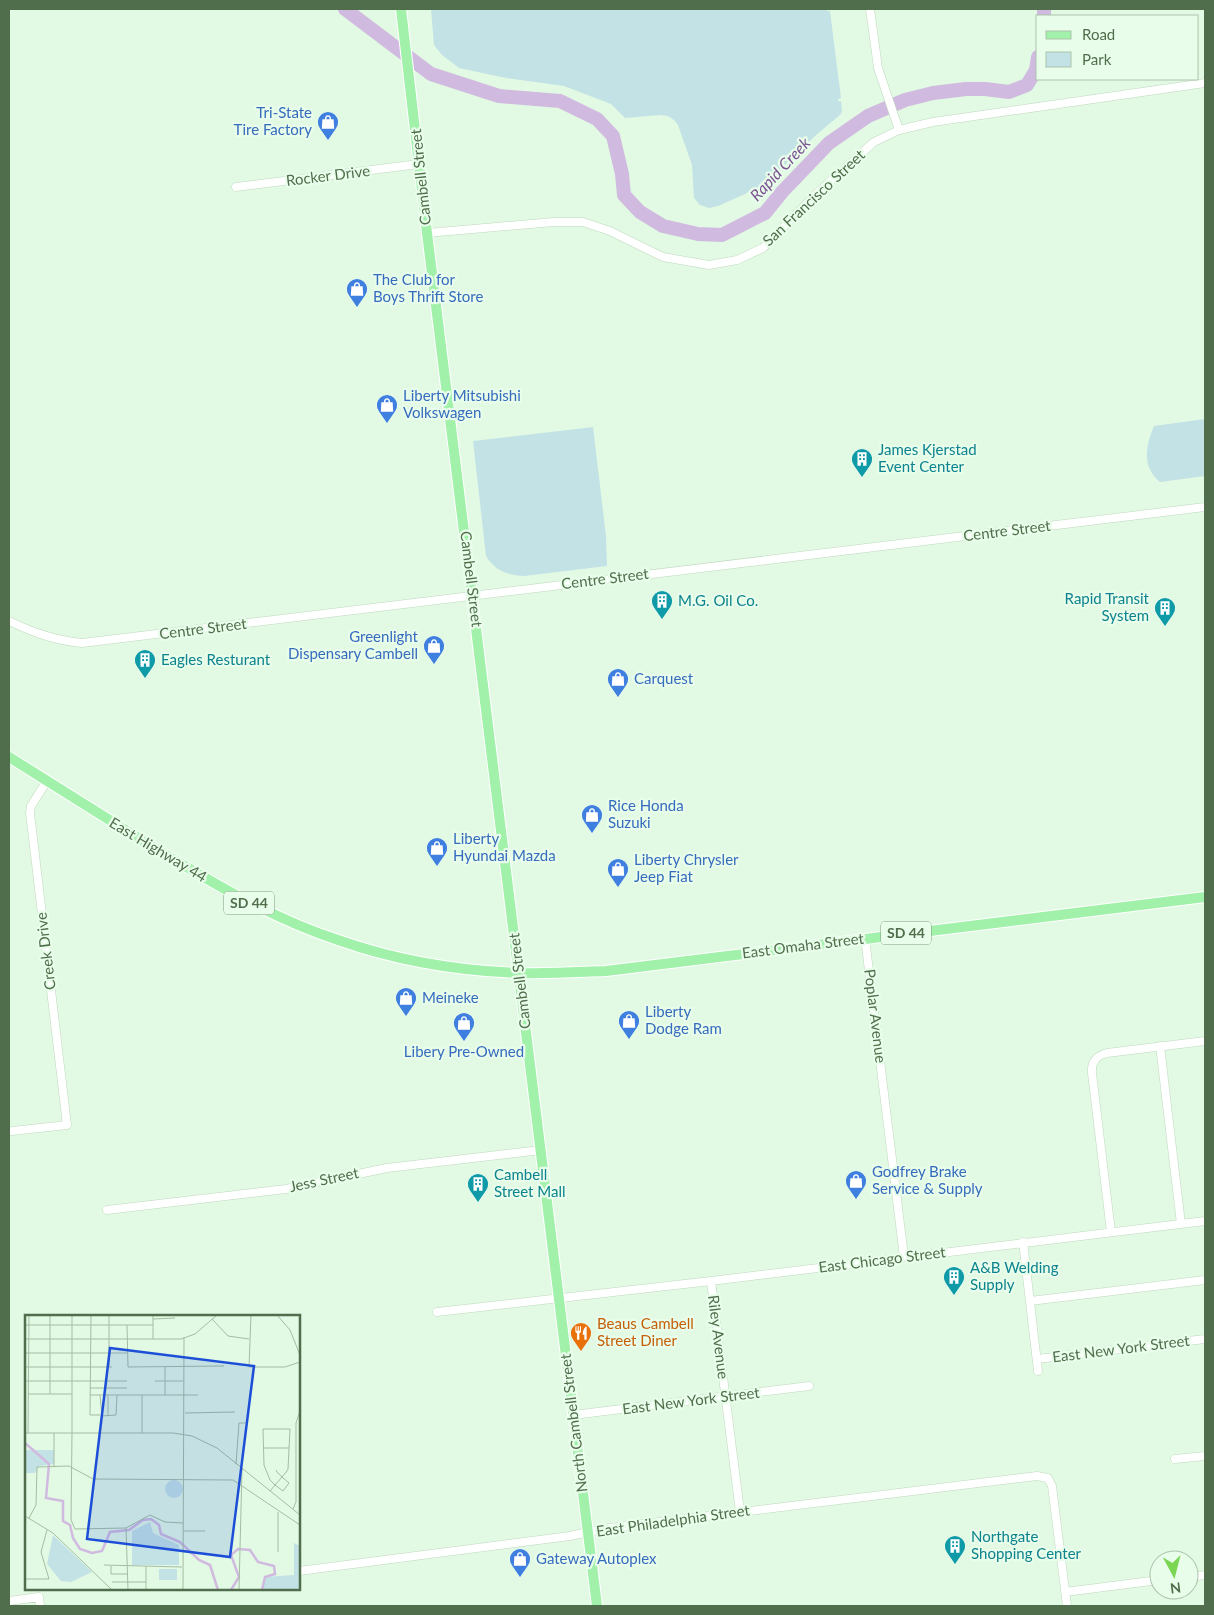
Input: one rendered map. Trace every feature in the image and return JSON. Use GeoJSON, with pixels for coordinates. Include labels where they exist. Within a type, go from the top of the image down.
{"type":"FeatureCollection","features":[{"type":"Feature","properties":{"kind":"main road","name":"Cambell Street"},"geometry":{"type":"LineString","coordinates":[[402,14],[427,233],[541,1150]]}},
{"type":"Feature","properties":{"kind":"main road","name":"East Highway 44"},"geometry":{"type":"LineString","coordinates":[[9,757],[221,888],[292,923],[338,940],[386,954],[441,965],[519,973]]}},
{"type":"Feature","properties":{"kind":"main road","name":"East Omaha Street"},"geometry":{"type":"LineString","coordinates":[[519,973],[606,971],[1205,897]]}},
{"type":"Feature","properties":{"kind":"main road","name":"North Cambell Street"},"geometry":{"type":"LineString","coordinates":[[541,1150],[597,1606]]}},
{"type":"Feature","properties":{"kind":"street"},"geometry":{"type":"LineString","coordinates":[[870,9],[875,54],[883,85],[899,130]]}},
{"type":"Feature","properties":{"kind":"street","name":"San Francisco Street"},"geometry":{"type":"LineString","coordinates":[[427,233],[554,222],[583,222],[610,231],[663,258],[709,265],[737,260],[762,248],[815,195],[874,142],[899,130],[933,122],[1205,83]]}},
{"type":"Feature","properties":{"kind":"street","name":"Rocker Drive"},"geometry":{"type":"LineString","coordinates":[[236,187],[420,164]]}},
{"type":"Feature","properties":{"kind":"street","name":"Centre Street"},"geometry":{"type":"LineString","coordinates":[[9,621],[60,641],[82,643],[196,631],[473,595],[1205,507]]}},
{"type":"Feature","properties":{"kind":"street","name":"Creek Drive"},"geometry":{"type":"LineString","coordinates":[[12,1132],[67,1125],[30,813],[31,806],[47,781]]}},
{"type":"Feature","properties":{"kind":"street","name":"Poplar Avenue"},"geometry":{"type":"LineString","coordinates":[[865,938],[904,1257]]}},
{"type":"Feature","properties":{"kind":"street"},"geometry":{"type":"LineString","coordinates":[[1111,1232],[1092,1064],[1097,1057],[1106,1053],[1205,1041]]}},
{"type":"Feature","properties":{"kind":"street"},"geometry":{"type":"LineString","coordinates":[[1160,1046],[1181,1224]]}},
{"type":"Feature","properties":{"kind":"street","name":"Jess Street"},"geometry":{"type":"LineString","coordinates":[[107,1210],[286,1188],[387,1168],[541,1150]]}},
{"type":"Feature","properties":{"kind":"street","name":"East Chicago Street"},"geometry":{"type":"LineString","coordinates":[[437,1312],[1205,1221]]}},
{"type":"Feature","properties":{"kind":"street"},"geometry":{"type":"LineString","coordinates":[[1023,1242],[1038,1371]]}},
{"type":"Feature","properties":{"kind":"street"},"geometry":{"type":"LineString","coordinates":[[1030,1301],[1205,1280]]}},
{"type":"Feature","properties":{"kind":"street","name":"Riley Avenue"},"geometry":{"type":"LineString","coordinates":[[711,1281],[740,1512]]}},
{"type":"Feature","properties":{"kind":"street","name":"East New York Street"},"geometry":{"type":"LineString","coordinates":[[1037,1360],[1205,1340]]}},
{"type":"Feature","properties":{"kind":"street","name":"East New York Street"},"geometry":{"type":"LineString","coordinates":[[574,1415],[809,1386]]}},
{"type":"Feature","properties":{"kind":"street"},"geometry":{"type":"LineString","coordinates":[[1176,1459],[1205,1458]]}},
{"type":"Feature","properties":{"kind":"street","name":"East Philadelphia Street"},"geometry":{"type":"LineString","coordinates":[[300,1571],[431,1555],[602,1529],[1037,1476],[1048,1478],[1052,1486],[1065,1592]]}},
{"type":"Feature","properties":{"kind":"street"},"geometry":{"type":"LineString","coordinates":[[1067,1606],[1065,1592],[1149,1581]]}},
{"type":"Feature","properties":{"kind":"street"},"geometry":{"type":"LineString","coordinates":[[9,1601],[39,1598],[40,1606]]}},
{"type":"Feature","properties":{"kind":"green space"},"geometry":{"type":"Polygon","coordinates":[[[431,9],[829,9],[827,11],[830,11],[841,98],[838,101],[841,101],[842,111],[767,182],[745,194],[709,208],[700,205],[694,198],[692,165],[678,125],[674,120],[668,116],[660,115],[625,118],[611,104],[564,86],[506,78],[459,68],[442,55],[434,45],[431,9]]]}},
{"type":"Feature","properties":{"kind":"green space"},"geometry":{"type":"Polygon","coordinates":[[[1205,419],[1205,476],[1160,482],[1150,469],[1147,456],[1147,448],[1154,426],[1205,419]]]}},
{"type":"Feature","properties":{"kind":"green space"},"geometry":{"type":"Polygon","coordinates":[[[593,427],[606,536],[607,566],[524,576],[513,575],[498,569],[486,556],[473,441],[593,427]]]}},
{"type":"Feature","properties":{"kind":"waterway","name":"Rapid Creek"},"geometry":{"type":"LineString","coordinates":[[345,9],[431,74],[499,96],[560,101],[597,119],[613,136],[622,174],[624,195],[640,212],[663,226],[698,234],[722,235],[765,213],[782,192],[829,143],[868,116],[905,100],[933,93],[966,89],[1009,92],[1027,85],[1036,70]]}},
{"type":"Feature","properties":{"kind":"waterway","name":"Rapid Creek"},"geometry":{"type":"LineString","coordinates":[[1044,9],[1044,15]]}},
{"type":"Feature","properties":{"kind":"place","name":"Tri-State Tire Factory"},"geometry":{"type":"Point","coordinates":[328,141]}},
{"type":"Feature","properties":{"kind":"place","name":"The Club for Boys Thrift Store"},"geometry":{"type":"Point","coordinates":[357,308]}},
{"type":"Feature","properties":{"kind":"place","name":"Liberty Mitsubishi Volkswagen"},"geometry":{"type":"Point","coordinates":[387,424]}},
{"type":"Feature","properties":{"kind":"place","name":"James Kjerstad Event Center"},"geometry":{"type":"Point","coordinates":[862,478]}},
{"type":"Feature","properties":{"kind":"place","name":"M.G. Oil Co."},"geometry":{"type":"Point","coordinates":[662,620]}},
{"type":"Feature","properties":{"kind":"place","name":"Rapid Transit System"},"geometry":{"type":"Point","coordinates":[1165,627]}},
{"type":"Feature","properties":{"kind":"place","name":"Greenlight Dispensary Cambell"},"geometry":{"type":"Point","coordinates":[434,665]}},
{"type":"Feature","properties":{"kind":"place","name":"Eagles Resturant"},"geometry":{"type":"Point","coordinates":[145,679]}},
{"type":"Feature","properties":{"kind":"place","name":"Carquest"},"geometry":{"type":"Point","coordinates":[618,698]}},
{"type":"Feature","properties":{"kind":"place","name":"Rice Honda Suzuki"},"geometry":{"type":"Point","coordinates":[592,834]}},
{"type":"Feature","properties":{"kind":"place","name":"Liberty Hyundai Mazda"},"geometry":{"type":"Point","coordinates":[437,867]}},
{"type":"Feature","properties":{"kind":"place","name":"Liberty Chrysler Jeep Fiat"},"geometry":{"type":"Point","coordinates":[618,888]}},
{"type":"Feature","properties":{"kind":"place","name":"Meineke"},"geometry":{"type":"Point","coordinates":[406,1017]}},
{"type":"Feature","properties":{"kind":"place","name":"Liberty Dodge Ram"},"geometry":{"type":"Point","coordinates":[629,1040]}},
{"type":"Feature","properties":{"kind":"place","name":"Libery Pre-Owned"},"geometry":{"type":"Point","coordinates":[464,1042]}},
{"type":"Feature","properties":{"kind":"place","name":"Godfrey Brake Service & Supply"},"geometry":{"type":"Point","coordinates":[856,1200]}},
{"type":"Feature","properties":{"kind":"place","name":"Cambell Street Mall"},"geometry":{"type":"Point","coordinates":[478,1203]}},
{"type":"Feature","properties":{"kind":"place","name":"A&B Welding Supply"},"geometry":{"type":"Point","coordinates":[954,1296]}},
{"type":"Feature","properties":{"kind":"place","name":"Beaus Cambell Street Diner"},"geometry":{"type":"Point","coordinates":[581,1352]}},
{"type":"Feature","properties":{"kind":"place","name":"Northgate Shopping Center"},"geometry":{"type":"Point","coordinates":[955,1565]}},
{"type":"Feature","properties":{"kind":"place","name":"Gateway Autoplex"},"geometry":{"type":"Point","coordinates":[520,1578]}}]}
